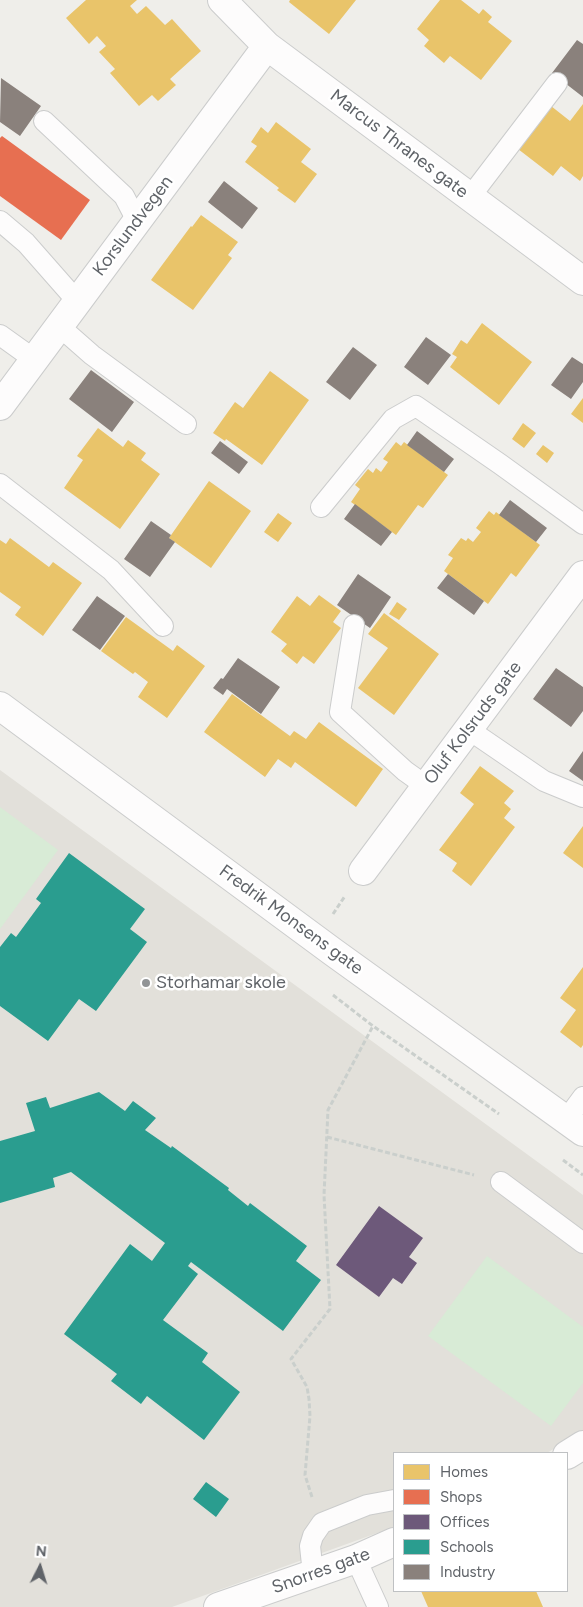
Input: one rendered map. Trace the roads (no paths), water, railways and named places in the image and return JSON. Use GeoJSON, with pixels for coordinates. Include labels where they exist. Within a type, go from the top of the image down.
{"type":"FeatureCollection","features":[{"type":"Feature","properties":{"kind":"street","name":"Marcus Thranes gate"},"geometry":{"type":"LineString","coordinates":[[222,0],[267,46],[583,281]]}},
{"type":"Feature","properties":{"kind":"street","name":"Korslundvegen"},"geometry":{"type":"LineString","coordinates":[[0,406],[267,46]]}},
{"type":"Feature","properties":{"kind":"street","name":"Oluf Kolsruds gate"},"geometry":{"type":"LineString","coordinates":[[363,871],[583,575]]}},
{"type":"Feature","properties":{"kind":"street","name":"Fredrik Monsens gate"},"geometry":{"type":"LineString","coordinates":[[0,706],[333,952],[574,1126]]}},
{"type":"Feature","properties":{"kind":"street"},"geometry":{"type":"LineString","coordinates":[[568,1454],[583,1446]]}},
{"type":"Feature","properties":{"kind":"street","name":"Snorres gate"},"geometry":{"type":"LineString","coordinates":[[218,1607],[356,1559],[393,1542]]}},
{"type":"Feature","properties":{"kind":"lane"},"geometry":{"type":"LineString","coordinates":[[470,197],[557,83]]}},
{"type":"Feature","properties":{"kind":"lane"},"geometry":{"type":"LineString","coordinates":[[44,121],[124,196],[137,221]]}},
{"type":"Feature","properties":{"kind":"lane"},"geometry":{"type":"LineString","coordinates":[[0,221],[26,243],[77,302]]}},
{"type":"Feature","properties":{"kind":"lane"},"geometry":{"type":"LineString","coordinates":[[59,326],[92,355],[186,424]]}},
{"type":"Feature","properties":{"kind":"lane"},"geometry":{"type":"LineString","coordinates":[[0,335],[34,360]]}},
{"type":"Feature","properties":{"kind":"lane"},"geometry":{"type":"LineString","coordinates":[[321,507],[393,419],[416,406],[583,524]]}},
{"type":"Feature","properties":{"kind":"lane"},"geometry":{"type":"LineString","coordinates":[[0,484],[111,570],[163,626]]}},
{"type":"Feature","properties":{"kind":"lane"},"geometry":{"type":"LineString","coordinates":[[354,625],[340,712],[405,771],[426,786]]}},
{"type":"Feature","properties":{"kind":"lane"},"geometry":{"type":"LineString","coordinates":[[468,729],[544,782],[583,797]]}},
{"type":"Feature","properties":{"kind":"lane"},"geometry":{"type":"LineString","coordinates":[[574,1126],[583,1097]]}},
{"type":"Feature","properties":{"kind":"lane"},"geometry":{"type":"LineString","coordinates":[[501,1182],[583,1243]]}},
{"type":"Feature","properties":{"kind":"lane"},"geometry":{"type":"LineString","coordinates":[[313,1574],[310,1546],[313,1536],[322,1523],[367,1505],[393,1500]]}},
{"type":"Feature","properties":{"kind":"lane"},"geometry":{"type":"LineString","coordinates":[[356,1559],[378,1607]]}},
{"type":"Feature","properties":{"kind":"place","name":"Storhamar skole"},"geometry":{"type":"Point","coordinates":[146,983]}}]}
